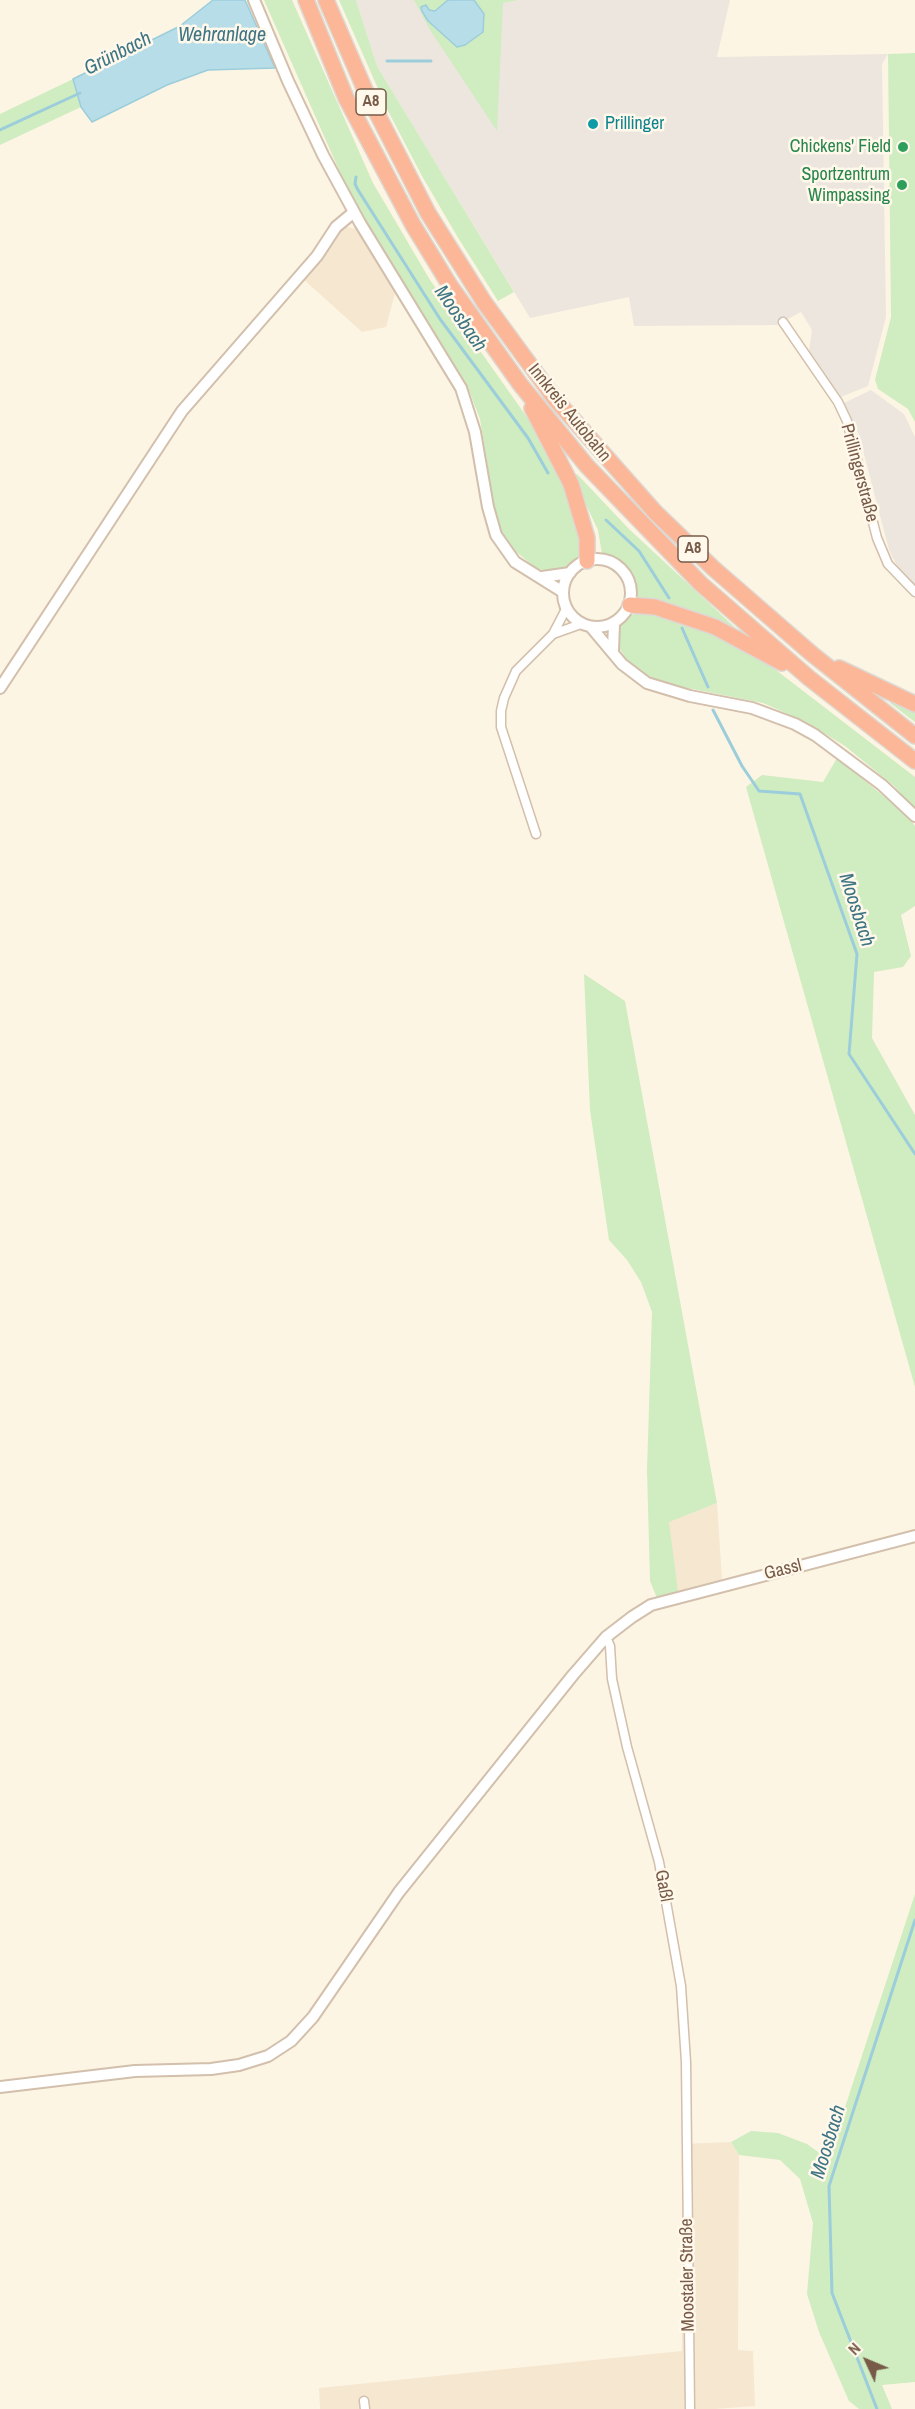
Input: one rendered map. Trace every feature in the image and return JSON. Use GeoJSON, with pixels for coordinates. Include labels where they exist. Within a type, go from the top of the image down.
{"type":"FeatureCollection","features":[{"type":"Feature","properties":{"kind":"highway","name":"Innkreis Autobahn"},"geometry":{"type":"LineString","coordinates":[[306,0],[346,98],[401,204],[449,284],[520,384],[587,466],[642,526],[701,584],[809,678],[915,761]]}},
{"type":"Feature","properties":{"kind":"highway","name":"Innkreis Autobahn"},"geometry":{"type":"LineString","coordinates":[[326,0],[364,90],[428,213],[484,302],[555,399],[655,512],[712,568],[812,654],[915,736]]}},
{"type":"Feature","properties":{"kind":"highway"},"geometry":{"type":"LineString","coordinates":[[520,384],[571,484],[587,538],[587,561]]}},
{"type":"Feature","properties":{"kind":"highway"},"geometry":{"type":"LineString","coordinates":[[630,605],[655,607],[715,627],[809,678]]}},
{"type":"Feature","properties":{"kind":"highway"},"geometry":{"type":"LineString","coordinates":[[812,654],[915,704]]}},
{"type":"Feature","properties":{"kind":"street"},"geometry":{"type":"LineString","coordinates":[[254,0],[288,81],[354,212],[461,388],[475,432],[488,507],[496,535],[515,562],[542,576],[563,592]]}},
{"type":"Feature","properties":{"kind":"street"},"geometry":{"type":"LineString","coordinates":[[0,688],[183,411],[317,256],[336,227],[354,212]]}},
{"type":"Feature","properties":{"kind":"street","name":"Prillingerstraße"},"geometry":{"type":"LineString","coordinates":[[783,322],[838,402],[847,421],[877,538],[888,564],[915,592]]}},
{"type":"Feature","properties":{"kind":"street"},"geometry":{"type":"LineString","coordinates":[[542,576],[570,573],[587,561],[603,560],[621,568],[631,585],[630,605],[624,615],[614,624],[586,626],[553,634]]}},
{"type":"Feature","properties":{"kind":"street"},"geometry":{"type":"LineString","coordinates":[[536,834],[506,746],[501,727],[501,713],[504,698],[516,671],[553,634],[566,609],[563,592],[570,573]]}},
{"type":"Feature","properties":{"kind":"street"},"geometry":{"type":"LineString","coordinates":[[566,609],[613,650],[634,675],[647,683],[690,696],[752,708],[795,724],[850,759],[915,816]]}},
{"type":"Feature","properties":{"kind":"street"},"geometry":{"type":"LineString","coordinates":[[613,650],[614,624]]}},
{"type":"Feature","properties":{"kind":"street","name":"Gassl"},"geometry":{"type":"LineString","coordinates":[[606,1638],[651,1605],[915,1536]]}},
{"type":"Feature","properties":{"kind":"street"},"geometry":{"type":"LineString","coordinates":[[0,2087],[124,2072],[211,2069],[239,2065],[268,2056],[291,2041],[313,2017],[399,1892],[573,1675],[606,1638]]}},
{"type":"Feature","properties":{"kind":"street","name":"Gaßl"},"geometry":{"type":"LineString","coordinates":[[606,1638],[610,1646],[612,1679],[625,1735],[659,1862],[681,1986],[686,2062],[686,2141]]}},
{"type":"Feature","properties":{"kind":"street","name":"Moostaler Straße"},"geometry":{"type":"LineString","coordinates":[[686,2141],[690,2409]]}},
{"type":"Feature","properties":{"kind":"shaded area"},"geometry":{"type":"Polygon","coordinates":[[[356,0],[419,0],[480,7],[519,0],[730,0],[717,57],[888,54],[882,64],[886,317],[868,386],[841,397],[809,351],[812,330],[801,312],[777,325],[634,326],[629,297],[530,318],[377,66],[356,0]]]}},
{"type":"Feature","properties":{"kind":"shaded area"},"geometry":{"type":"Polygon","coordinates":[[[344,226],[359,230],[395,293],[386,327],[362,332],[302,278],[344,226]]]}},
{"type":"Feature","properties":{"kind":"shaded area"},"geometry":{"type":"Polygon","coordinates":[[[871,390],[904,414],[915,437],[915,585],[897,566],[889,550],[859,435],[844,403],[871,390]]]}},
{"type":"Feature","properties":{"kind":"shaded area"},"geometry":{"type":"Polygon","coordinates":[[[717,1503],[722,1579],[678,1591],[668,1521],[717,1503]]]}},
{"type":"Feature","properties":{"kind":"shaded area"},"geometry":{"type":"Polygon","coordinates":[[[731,2142],[739,2155],[738,2350],[753,2351],[755,2406],[715,2409],[320,2409],[319,2388],[682,2351],[682,2144],[731,2142]]]}},
{"type":"Feature","properties":{"kind":"green space"},"geometry":{"type":"Polygon","coordinates":[[[264,0],[292,0],[373,183],[430,280],[529,420],[564,478],[574,525],[585,539],[584,555],[569,569],[553,573],[536,568],[515,551],[498,529],[480,419],[466,383],[350,195],[264,0]]]}},
{"type":"Feature","properties":{"kind":"green space"},"geometry":{"type":"Polygon","coordinates":[[[339,0],[356,0],[377,66],[514,292],[498,301],[457,236],[387,109],[339,0]]]}},
{"type":"Feature","properties":{"kind":"green space"},"geometry":{"type":"Polygon","coordinates":[[[414,0],[519,0],[503,3],[497,131],[430,30],[414,0]]]}},
{"type":"Feature","properties":{"kind":"green space","name":"Sportzentrum Wimpassing"},"geometry":{"type":"Polygon","coordinates":[[[915,53],[915,422],[908,409],[878,389],[875,380],[891,317],[888,54],[915,53]]]}},
{"type":"Feature","properties":{"kind":"green space"},"geometry":{"type":"Polygon","coordinates":[[[73,79],[81,107],[0,145],[0,114],[73,79]]]}},
{"type":"Feature","properties":{"kind":"green space"},"geometry":{"type":"Polygon","coordinates":[[[577,474],[629,529],[741,633],[636,599],[636,584],[629,569],[617,559],[602,554],[598,530],[573,477],[577,474]]]}},
{"type":"Feature","properties":{"kind":"green space"},"geometry":{"type":"Polygon","coordinates":[[[642,611],[718,633],[759,657],[915,777],[915,809],[894,786],[845,746],[804,721],[763,703],[658,682],[630,664],[617,645],[619,627],[629,616],[642,611]]]}},
{"type":"Feature","properties":{"kind":"green space"},"geometry":{"type":"Polygon","coordinates":[[[892,699],[915,708],[915,722],[890,703],[892,699]]]}},
{"type":"Feature","properties":{"kind":"green space"},"geometry":{"type":"Polygon","coordinates":[[[837,758],[908,816],[915,826],[915,906],[901,915],[911,956],[903,967],[874,972],[872,1038],[915,1115],[915,1387],[746,787],[762,775],[823,782],[837,758]]]}},
{"type":"Feature","properties":{"kind":"green space"},"geometry":{"type":"Polygon","coordinates":[[[584,974],[625,1001],[717,1503],[669,1522],[678,1591],[657,1598],[650,1581],[647,1470],[652,1312],[641,1282],[627,1260],[609,1240],[590,1110],[584,974]]]}},
{"type":"Feature","properties":{"kind":"green space"},"geometry":{"type":"Polygon","coordinates":[[[915,1894],[915,2382],[882,2385],[892,2409],[859,2409],[849,2401],[819,2332],[807,2294],[813,2223],[800,2179],[780,2160],[739,2155],[731,2142],[751,2131],[778,2133],[807,2144],[828,2159],[915,1894]]]}},
{"type":"Feature","properties":{"kind":"water","name":"Wehranlage"},"geometry":{"type":"Polygon","coordinates":[[[213,0],[245,0],[275,68],[208,70],[167,85],[92,122],[81,107],[73,79],[180,26],[213,0]]]}},
{"type":"Feature","properties":{"kind":"water"},"geometry":{"type":"Polygon","coordinates":[[[448,0],[474,0],[484,14],[483,32],[465,45],[457,47],[428,21],[422,11],[421,7],[426,5],[429,10],[435,11],[448,0]]]}},
{"type":"Feature","properties":{"kind":"waterway"},"geometry":{"type":"LineString","coordinates":[[387,61],[431,61]]}},
{"type":"Feature","properties":{"kind":"waterway","name":"Grünbach"},"geometry":{"type":"LineString","coordinates":[[0,130],[80,93]]}},
{"type":"Feature","properties":{"kind":"waterway","name":"Moosbach"},"geometry":{"type":"LineString","coordinates":[[356,177],[355,184],[358,190],[440,319],[528,438],[548,473]]}},
{"type":"Feature","properties":{"kind":"waterway","name":"Moosbach"},"geometry":{"type":"LineString","coordinates":[[606,520],[639,551],[669,598]]}},
{"type":"Feature","properties":{"kind":"waterway","name":"Moosbach"},"geometry":{"type":"LineString","coordinates":[[682,628],[708,687]]}},
{"type":"Feature","properties":{"kind":"waterway","name":"Moosbach"},"geometry":{"type":"LineString","coordinates":[[713,710],[742,766],[759,791],[800,794],[857,954],[849,1054],[915,1154]]}},
{"type":"Feature","properties":{"kind":"waterway","name":"Moosbach"},"geometry":{"type":"LineString","coordinates":[[877,2409],[832,2293],[829,2186],[915,1920]]}},
{"type":"Feature","properties":{"kind":"place","name":"Prillinger"},"geometry":{"type":"Point","coordinates":[593,124]}},
{"type":"Feature","properties":{"kind":"place","name":"Chickens' Field"},"geometry":{"type":"Point","coordinates":[903,147]}},
{"type":"Feature","properties":{"kind":"place","name":"Sportzentrum Wimpassing"},"geometry":{"type":"Point","coordinates":[902,185]}}]}
